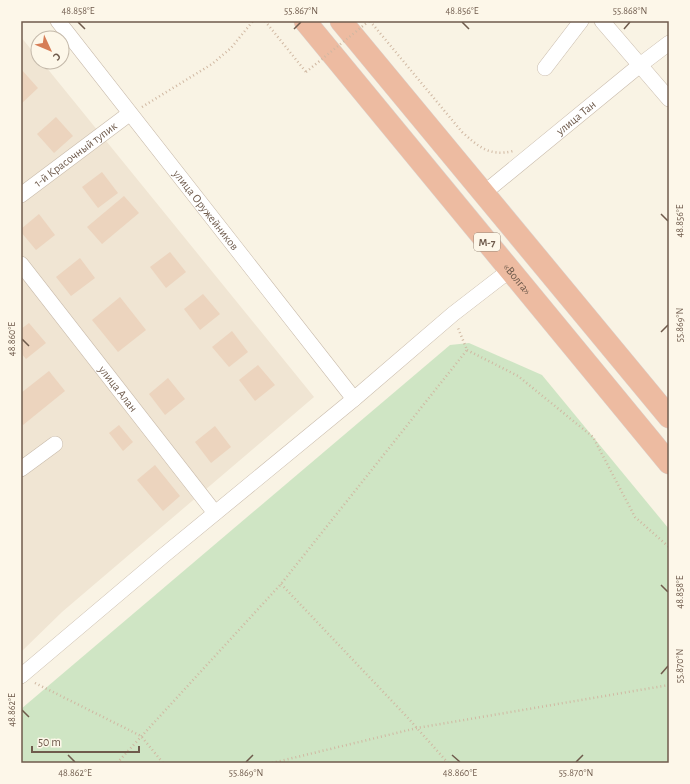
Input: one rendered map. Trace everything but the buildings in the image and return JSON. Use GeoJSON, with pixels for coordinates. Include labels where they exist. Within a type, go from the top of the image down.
{"type":"FeatureCollection","features":[{"type":"Feature","properties":{"kind":"highway","name":"«Волга»"},"geometry":{"type":"LineString","coordinates":[[305,21],[669,463]]}},
{"type":"Feature","properties":{"kind":"highway","name":"М-7"},"geometry":{"type":"LineString","coordinates":[[341,21],[669,417]]}},
{"type":"Feature","properties":{"kind":"street","name":"улица Оружейников"},"geometry":{"type":"LineString","coordinates":[[58,21],[129,114],[354,399]]}},
{"type":"Feature","properties":{"kind":"street"},"geometry":{"type":"LineString","coordinates":[[545,68],[581,21]]}},
{"type":"Feature","properties":{"kind":"street"},"geometry":{"type":"LineString","coordinates":[[602,21],[669,99]]}},
{"type":"Feature","properties":{"kind":"street","name":"улица Тан"},"geometry":{"type":"LineString","coordinates":[[484,193],[669,43]]}},
{"type":"Feature","properties":{"kind":"street","name":"1-й Красочный тупик"},"geometry":{"type":"LineString","coordinates":[[21,195],[129,114]]}},
{"type":"Feature","properties":{"kind":"street","name":"улица Алан"},"geometry":{"type":"LineString","coordinates":[[21,264],[215,514]]}},
{"type":"Feature","properties":{"kind":"street"},"geometry":{"type":"LineString","coordinates":[[21,676],[354,399],[453,314],[510,270]]}},
{"type":"Feature","properties":{"kind":"street"},"geometry":{"type":"LineString","coordinates":[[21,469],[55,444]]}},
{"type":"Feature","properties":{"kind":"path"},"geometry":{"type":"LineString","coordinates":[[129,114],[212,64],[231,48],[253,21]]}},
{"type":"Feature","properties":{"kind":"path"},"geometry":{"type":"LineString","coordinates":[[265,21],[306,72],[369,21],[462,132],[480,148],[491,152],[507,152],[514,150]]}},
{"type":"Feature","properties":{"kind":"path"},"geometry":{"type":"LineString","coordinates":[[453,314],[467,350],[518,376],[593,437],[635,516],[669,547]]}},
{"type":"Feature","properties":{"kind":"path"},"geometry":{"type":"LineString","coordinates":[[117,763],[281,584],[467,350]]}},
{"type":"Feature","properties":{"kind":"path"},"geometry":{"type":"LineString","coordinates":[[281,584],[417,728],[448,763]]}},
{"type":"Feature","properties":{"kind":"path"},"geometry":{"type":"LineString","coordinates":[[21,676],[141,736],[163,763]]}},
{"type":"Feature","properties":{"kind":"path"},"geometry":{"type":"LineString","coordinates":[[272,763],[417,728],[669,685]]}},
{"type":"Feature","properties":{"kind":"shaded area"},"geometry":{"type":"Polygon","coordinates":[[[21,37],[30,48],[30,70],[48,70],[314,397],[62,612],[21,652],[21,37]]]}},
{"type":"Feature","properties":{"kind":"green space"},"geometry":{"type":"Polygon","coordinates":[[[469,343],[542,375],[669,529],[669,763],[21,763],[21,709],[450,345],[469,343]]]}}]}
